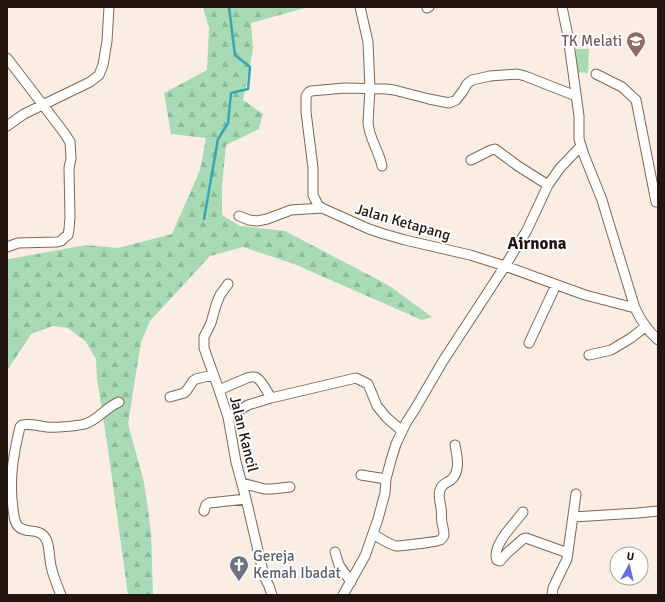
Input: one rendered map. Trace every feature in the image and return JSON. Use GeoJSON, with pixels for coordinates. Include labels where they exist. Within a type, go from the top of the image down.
{"type":"FeatureCollection","features":[{"type":"Feature","properties":{"kind":"street"},"geometry":{"type":"LineString","coordinates":[[7,126],[24,114],[90,82],[99,75],[103,65],[107,40],[109,7]]}},
{"type":"Feature","properties":{"kind":"street"},"geometry":{"type":"LineString","coordinates":[[360,7],[368,42],[370,89],[368,127],[381,158],[382,166]]}},
{"type":"Feature","properties":{"kind":"street"},"geometry":{"type":"LineString","coordinates":[[562,7],[568,36],[579,116],[579,138],[581,146],[602,200],[635,308],[645,326],[658,340]]}},
{"type":"Feature","properties":{"kind":"street"},"geometry":{"type":"LineString","coordinates":[[7,58],[65,134],[70,142],[71,159],[69,168],[69,232],[61,241],[57,242],[18,243],[7,247]]}},
{"type":"Feature","properties":{"kind":"street"},"geometry":{"type":"LineString","coordinates":[[322,208],[318,205],[313,195],[312,158],[306,112],[306,96],[309,92],[345,88],[394,90],[428,99],[449,102],[456,100],[467,84],[472,80],[490,76],[517,74],[576,96]]}},
{"type":"Feature","properties":{"kind":"street"},"geometry":{"type":"LineString","coordinates":[[596,74],[622,86],[636,100],[656,202]]}},
{"type":"Feature","properties":{"kind":"street"},"geometry":{"type":"LineString","coordinates":[[343,595],[365,556],[373,534],[385,492],[390,460],[402,431],[443,361],[527,230],[548,185],[560,168],[581,146]]}},
{"type":"Feature","properties":{"kind":"street"},"geometry":{"type":"LineString","coordinates":[[471,160],[495,149],[548,185]]}},
{"type":"Feature","properties":{"kind":"street"},"geometry":{"type":"LineString","coordinates":[[239,216],[257,221],[291,210],[322,208]]}},
{"type":"Feature","properties":{"kind":"street","name":"Jalan Ketapang"},"geometry":{"type":"LineString","coordinates":[[322,208],[384,234],[463,253],[505,266],[585,295],[635,308]]}},
{"type":"Feature","properties":{"kind":"street","name":"Jalan Kancil"},"geometry":{"type":"LineString","coordinates":[[228,284],[220,295],[216,305],[211,323],[204,337],[204,348],[228,417],[236,462],[264,576],[272,595]]}},
{"type":"Feature","properties":{"kind":"street"},"geometry":{"type":"LineString","coordinates":[[528,343],[556,285]]}},
{"type":"Feature","properties":{"kind":"street"},"geometry":{"type":"LineString","coordinates":[[589,355],[611,350],[631,338],[645,326]]}},
{"type":"Feature","properties":{"kind":"street"},"geometry":{"type":"LineString","coordinates":[[170,397],[184,393],[196,379],[213,375]]}},
{"type":"Feature","properties":{"kind":"street"},"geometry":{"type":"LineString","coordinates":[[219,390],[251,377],[259,380],[271,398]]}},
{"type":"Feature","properties":{"kind":"street"},"geometry":{"type":"LineString","coordinates":[[228,417],[248,405],[271,398],[352,378],[358,378],[368,384],[377,406],[386,417],[402,431]]}},
{"type":"Feature","properties":{"kind":"street"},"geometry":{"type":"LineString","coordinates":[[60,595],[50,564],[50,554],[46,539],[41,533],[19,527],[16,524],[11,478],[14,452],[20,427],[25,424],[52,427],[84,424],[90,422],[119,402]]}},
{"type":"Feature","properties":{"kind":"street"},"geometry":{"type":"LineString","coordinates":[[373,534],[397,546],[432,542],[440,540],[444,536],[439,496],[441,488],[444,484],[451,480],[455,475],[458,465],[455,445]]}},
{"type":"Feature","properties":{"kind":"street"},"geometry":{"type":"LineString","coordinates":[[361,475],[386,479]]}},
{"type":"Feature","properties":{"kind":"street"},"geometry":{"type":"LineString","coordinates":[[242,483],[264,489],[290,487]]}},
{"type":"Feature","properties":{"kind":"street"},"geometry":{"type":"LineString","coordinates":[[552,595],[553,588],[567,559],[576,494]]}},
{"type":"Feature","properties":{"kind":"street"},"geometry":{"type":"LineString","coordinates":[[204,511],[209,502],[246,499]]}},
{"type":"Feature","properties":{"kind":"street"},"geometry":{"type":"LineString","coordinates":[[573,517],[658,511]]}},
{"type":"Feature","properties":{"kind":"street"},"geometry":{"type":"LineString","coordinates":[[523,512],[498,544],[495,556],[497,560],[500,561],[507,553],[526,538],[568,553]]}},
{"type":"Feature","properties":{"kind":"street"},"geometry":{"type":"LineString","coordinates":[[335,552],[339,565],[351,582]]}},
{"type":"Feature","properties":{"kind":"green space"},"geometry":{"type":"Polygon","coordinates":[[[203,7],[308,7],[251,23],[253,50],[243,100],[263,114],[259,129],[226,145],[222,187],[222,215],[240,226],[285,231],[388,285],[432,317],[422,320],[294,264],[243,247],[210,256],[150,321],[141,342],[128,424],[144,482],[151,532],[153,595],[128,595],[97,379],[96,359],[86,342],[68,328],[53,326],[31,334],[7,371],[7,260],[86,245],[118,248],[172,234],[200,170],[206,138],[171,134],[164,93],[207,70],[209,28],[203,7]]]}},
{"type":"Feature","properties":{"kind":"green space"},"geometry":{"type":"Polygon","coordinates":[[[576,49],[589,49],[588,73],[575,72],[576,49]]]}},
{"type":"Feature","properties":{"kind":"waterway"},"geometry":{"type":"LineString","coordinates":[[204,219],[218,139],[228,123],[231,93],[248,89],[250,67],[235,55],[229,7]]}},
{"type":"Feature","properties":{"kind":"place","name":"TK Melati"},"geometry":{"type":"Point","coordinates":[636,58]}},
{"type":"Feature","properties":{"kind":"place","name":"Gereja Kemah Ibadat"},"geometry":{"type":"Point","coordinates":[239,582]}},
{"type":"Feature","properties":{"kind":"district","name":"Airnona"},"geometry":{"type":"Point","coordinates":[537,243]}}]}
